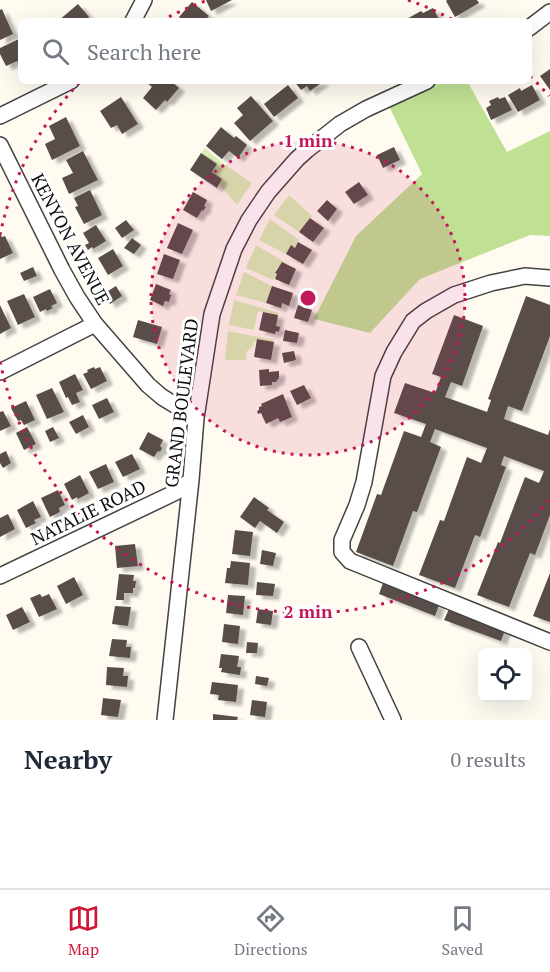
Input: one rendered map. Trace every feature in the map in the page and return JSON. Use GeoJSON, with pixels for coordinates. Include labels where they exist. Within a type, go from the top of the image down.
{"type":"FeatureCollection","features":[{"type":"Feature","properties":{"kind":"street"},"geometry":{"type":"LineString","coordinates":[[135,18],[144,0]]}},
{"type":"Feature","properties":{"kind":"street"},"geometry":{"type":"LineString","coordinates":[[532,26],[550,12]]}},
{"type":"Feature","properties":{"kind":"street"},"geometry":{"type":"LineString","coordinates":[[0,116],[65,84]]}},
{"type":"Feature","properties":{"kind":"street","name":"GRAND BOULEVARD"},"geometry":{"type":"LineString","coordinates":[[165,720],[196,418],[209,329],[218,294],[234,249],[249,220],[268,192],[297,159],[332,130],[366,109],[420,84]]}},
{"type":"Feature","properties":{"kind":"street","name":"KENYON AVENUE"},"geometry":{"type":"LineString","coordinates":[[0,145],[62,270],[95,324],[148,385],[162,397],[196,418]]}},
{"type":"Feature","properties":{"kind":"street"},"geometry":{"type":"LineString","coordinates":[[550,278],[525,276],[482,286],[454,295],[413,321],[394,352],[383,376],[364,482],[342,540],[342,552],[350,561],[550,642]]}},
{"type":"Feature","properties":{"kind":"street"},"geometry":{"type":"LineString","coordinates":[[0,372],[95,324]]}},
{"type":"Feature","properties":{"kind":"street","name":"NATALIE ROAD"},"geometry":{"type":"LineString","coordinates":[[0,576],[176,492],[191,480]]}},
{"type":"Feature","properties":{"kind":"street"},"geometry":{"type":"LineString","coordinates":[[359,647],[393,720]]}},
{"type":"Feature","properties":{"kind":"green space"},"geometry":{"type":"Polygon","coordinates":[[[421,84],[469,84],[507,152],[550,131],[550,236],[530,235],[420,279],[370,333],[314,319],[356,236],[422,174],[386,100],[421,84]]]}},
{"type":"Feature","properties":{"kind":"green space"},"geometry":{"type":"Polygon","coordinates":[[[205,148],[252,183],[237,205],[219,184],[222,179],[212,172],[217,164],[201,153],[205,148]]]}},
{"type":"Feature","properties":{"kind":"green space"},"geometry":{"type":"Polygon","coordinates":[[[289,195],[312,216],[299,232],[274,215],[289,195]]]}},
{"type":"Feature","properties":{"kind":"green space"},"geometry":{"type":"Polygon","coordinates":[[[270,219],[299,240],[295,248],[291,246],[286,254],[259,240],[270,219]]]}},
{"type":"Feature","properties":{"kind":"green space"},"geometry":{"type":"Polygon","coordinates":[[[256,245],[288,264],[277,267],[275,273],[277,274],[273,280],[246,268],[256,245]]]}},
{"type":"Feature","properties":{"kind":"green space"},"geometry":{"type":"Polygon","coordinates":[[[244,272],[272,286],[266,303],[236,295],[244,272]]]}},
{"type":"Feature","properties":{"kind":"green space"},"geometry":{"type":"Polygon","coordinates":[[[234,300],[279,313],[278,315],[258,311],[254,330],[229,325],[234,300]]]}},
{"type":"Feature","properties":{"kind":"green space"},"geometry":{"type":"Polygon","coordinates":[[[228,331],[274,340],[274,342],[258,339],[247,351],[246,360],[225,360],[228,331]]]}},
{"type":"Feature","properties":{"kind":"building"},"geometry":{"type":"Polygon","coordinates":[[[206,0],[232,0],[211,11],[206,0]]]}},
{"type":"Feature","properties":{"kind":"building"},"geometry":{"type":"Polygon","coordinates":[[[447,0],[477,0],[479,3],[455,17],[447,0]]]}},
{"type":"Feature","properties":{"kind":"building"},"geometry":{"type":"Polygon","coordinates":[[[192,2],[209,16],[207,18],[179,17],[192,2]]]}},
{"type":"Feature","properties":{"kind":"building"},"geometry":{"type":"Polygon","coordinates":[[[78,4],[89,17],[88,18],[62,18],[78,4]]]}},
{"type":"Feature","properties":{"kind":"building"},"geometry":{"type":"Polygon","coordinates":[[[433,8],[438,18],[408,18],[421,11],[423,13],[433,8]]]}},
{"type":"Feature","properties":{"kind":"building"},"geometry":{"type":"Polygon","coordinates":[[[2,9],[13,34],[0,40],[0,10],[2,9]]]}},
{"type":"Feature","properties":{"kind":"building"},"geometry":{"type":"Polygon","coordinates":[[[18,39],[18,63],[17,61],[6,66],[0,54],[0,48],[18,39]]]}},
{"type":"Feature","properties":{"kind":"building"},"geometry":{"type":"Polygon","coordinates":[[[550,69],[550,90],[540,76],[550,69]]]}},
{"type":"Feature","properties":{"kind":"building"},"geometry":{"type":"Polygon","coordinates":[[[148,84],[174,84],[179,88],[167,102],[165,100],[156,110],[143,98],[152,87],[148,84]]]}},
{"type":"Feature","properties":{"kind":"building"},"geometry":{"type":"Polygon","coordinates":[[[296,84],[320,84],[310,91],[307,86],[301,90],[296,84]]]}},
{"type":"Feature","properties":{"kind":"building"},"geometry":{"type":"Polygon","coordinates":[[[288,85],[298,98],[274,117],[264,104],[288,85]]]}},
{"type":"Feature","properties":{"kind":"building"},"geometry":{"type":"Polygon","coordinates":[[[532,85],[540,100],[518,112],[508,95],[520,88],[521,91],[532,85]]]}},
{"type":"Feature","properties":{"kind":"building"},"geometry":{"type":"Polygon","coordinates":[[[251,96],[273,121],[250,141],[234,123],[243,115],[237,108],[251,96]]]}},
{"type":"Feature","properties":{"kind":"building"},"geometry":{"type":"Polygon","coordinates":[[[121,97],[138,124],[122,134],[117,125],[111,128],[100,111],[121,97]]]}},
{"type":"Feature","properties":{"kind":"building"},"geometry":{"type":"Polygon","coordinates":[[[498,97],[499,99],[505,97],[512,110],[491,120],[486,108],[491,105],[489,101],[498,97]]]}},
{"type":"Feature","properties":{"kind":"building"},"geometry":{"type":"Polygon","coordinates":[[[66,117],[80,146],[52,160],[45,144],[55,139],[49,126],[66,117]]]}},
{"type":"Feature","properties":{"kind":"building"},"geometry":{"type":"Polygon","coordinates":[[[221,127],[247,145],[238,158],[229,151],[222,159],[206,146],[221,127]]]}},
{"type":"Feature","properties":{"kind":"building"},"geometry":{"type":"Polygon","coordinates":[[[394,147],[400,160],[383,168],[377,155],[394,147]]]}},
{"type":"Feature","properties":{"kind":"building"},"geometry":{"type":"Polygon","coordinates":[[[83,151],[98,180],[69,194],[62,178],[73,173],[66,160],[83,151]]]}},
{"type":"Feature","properties":{"kind":"building"},"geometry":{"type":"Polygon","coordinates":[[[201,153],[217,164],[212,172],[222,179],[217,188],[190,170],[201,153]]]}},
{"type":"Feature","properties":{"kind":"building"},"geometry":{"type":"Polygon","coordinates":[[[359,182],[368,195],[354,204],[345,192],[359,182]]]}},
{"type":"Feature","properties":{"kind":"building"},"geometry":{"type":"Polygon","coordinates":[[[90,190],[102,215],[84,224],[75,207],[78,206],[74,198],[90,190]]]}},
{"type":"Feature","properties":{"kind":"building"},"geometry":{"type":"Polygon","coordinates":[[[193,192],[207,200],[204,206],[206,207],[197,218],[183,210],[193,192]]]}},
{"type":"Feature","properties":{"kind":"building"},"geometry":{"type":"Polygon","coordinates":[[[327,200],[337,209],[328,221],[317,211],[327,200]]]}},
{"type":"Feature","properties":{"kind":"building"},"geometry":{"type":"Polygon","coordinates":[[[310,218],[324,228],[313,242],[299,232],[310,218]]]}},
{"type":"Feature","properties":{"kind":"building"},"geometry":{"type":"Polygon","coordinates":[[[126,220],[134,230],[122,238],[115,228],[126,220]]]}},
{"type":"Feature","properties":{"kind":"building"},"geometry":{"type":"Polygon","coordinates":[[[178,223],[193,230],[182,254],[167,248],[178,223]]]}},
{"type":"Feature","properties":{"kind":"building"},"geometry":{"type":"Polygon","coordinates":[[[96,225],[106,241],[88,250],[85,245],[89,243],[83,233],[96,225]]]}},
{"type":"Feature","properties":{"kind":"building"},"geometry":{"type":"Polygon","coordinates":[[[0,234],[2,237],[5,236],[13,253],[0,259],[0,234]]]}},
{"type":"Feature","properties":{"kind":"building"},"geometry":{"type":"Polygon","coordinates":[[[132,238],[141,245],[134,254],[124,248],[132,238]]]}},
{"type":"Feature","properties":{"kind":"building"},"geometry":{"type":"Polygon","coordinates":[[[298,242],[312,250],[303,264],[286,254],[291,245],[295,248],[298,242]]]}},
{"type":"Feature","properties":{"kind":"building"},"geometry":{"type":"Polygon","coordinates":[[[113,249],[123,266],[108,275],[98,258],[113,249]]]}},
{"type":"Feature","properties":{"kind":"building"},"geometry":{"type":"Polygon","coordinates":[[[164,254],[180,260],[173,279],[157,274],[164,254]]]}},
{"type":"Feature","properties":{"kind":"building"},"geometry":{"type":"Polygon","coordinates":[[[282,262],[296,269],[289,285],[275,279],[277,274],[275,273],[282,262]]]}},
{"type":"Feature","properties":{"kind":"building"},"geometry":{"type":"Polygon","coordinates":[[[33,267],[37,276],[24,281],[20,273],[33,267]]]}},
{"type":"Feature","properties":{"kind":"building"},"geometry":{"type":"Polygon","coordinates":[[[156,284],[171,290],[169,302],[165,301],[163,306],[150,300],[156,284]]]}},
{"type":"Feature","properties":{"kind":"building"},"geometry":{"type":"Polygon","coordinates":[[[116,286],[122,296],[110,304],[103,294],[116,286]]]}},
{"type":"Feature","properties":{"kind":"building"},"geometry":{"type":"Polygon","coordinates":[[[272,286],[293,293],[289,306],[282,303],[281,308],[266,303],[272,286]]]}},
{"type":"Feature","properties":{"kind":"building"},"geometry":{"type":"Polygon","coordinates":[[[50,289],[57,303],[51,306],[53,308],[40,312],[33,297],[50,289]]]}},
{"type":"Feature","properties":{"kind":"building"},"geometry":{"type":"Polygon","coordinates":[[[24,294],[35,317],[18,325],[7,301],[24,294]]]}},
{"type":"Feature","properties":{"kind":"building"},"geometry":{"type":"Polygon","coordinates":[[[526,296],[550,305],[550,336],[522,411],[508,406],[504,419],[548,435],[550,429],[550,515],[535,555],[530,553],[509,607],[477,595],[525,477],[539,483],[544,471],[504,456],[501,465],[506,467],[480,537],[475,535],[455,588],[419,575],[440,520],[444,521],[467,457],[481,463],[487,448],[435,429],[430,442],[441,447],[417,512],[413,511],[393,566],[356,552],[377,494],[381,495],[404,431],[421,437],[426,424],[394,413],[405,383],[435,393],[441,377],[432,374],[454,315],[483,326],[462,386],[451,382],[445,397],[487,412],[491,400],[488,399],[526,296]]]}},
{"type":"Feature","properties":{"kind":"building"},"geometry":{"type":"Polygon","coordinates":[[[0,305],[11,328],[0,334],[0,305]]]}},
{"type":"Feature","properties":{"kind":"building"},"geometry":{"type":"Polygon","coordinates":[[[298,305],[312,310],[308,322],[294,318],[298,305]]]}},
{"type":"Feature","properties":{"kind":"building"},"geometry":{"type":"Polygon","coordinates":[[[263,312],[278,315],[276,326],[280,327],[279,332],[276,331],[275,334],[259,330],[263,312]]]}},
{"type":"Feature","properties":{"kind":"building"},"geometry":{"type":"Polygon","coordinates":[[[138,320],[162,327],[157,344],[133,337],[138,320]]]}},
{"type":"Feature","properties":{"kind":"building"},"geometry":{"type":"Polygon","coordinates":[[[285,330],[299,333],[297,343],[283,341],[285,330]]]}},
{"type":"Feature","properties":{"kind":"building"},"geometry":{"type":"Polygon","coordinates":[[[257,339],[274,342],[271,360],[254,357],[257,339]]]}},
{"type":"Feature","properties":{"kind":"building"},"geometry":{"type":"Polygon","coordinates":[[[294,351],[296,360],[284,363],[282,353],[294,351]]]}},
{"type":"Feature","properties":{"kind":"building"},"geometry":{"type":"Polygon","coordinates":[[[94,367],[95,369],[100,367],[107,381],[91,389],[83,374],[94,367]]]}},
{"type":"Feature","properties":{"kind":"building"},"geometry":{"type":"Polygon","coordinates":[[[269,369],[269,372],[279,371],[279,378],[276,382],[272,382],[272,385],[260,386],[259,370],[269,369]]]}},
{"type":"Feature","properties":{"kind":"building"},"geometry":{"type":"Polygon","coordinates":[[[75,374],[83,390],[76,393],[80,402],[72,405],[59,382],[75,374]]]}},
{"type":"Feature","properties":{"kind":"building"},"geometry":{"type":"Polygon","coordinates":[[[304,385],[311,398],[297,405],[290,391],[304,385]]]}},
{"type":"Feature","properties":{"kind":"building"},"geometry":{"type":"Polygon","coordinates":[[[52,388],[64,412],[47,419],[36,395],[52,388]]]}},
{"type":"Feature","properties":{"kind":"building"},"geometry":{"type":"Polygon","coordinates":[[[283,394],[292,417],[280,422],[278,418],[266,424],[261,413],[258,414],[259,407],[283,394]]]}},
{"type":"Feature","properties":{"kind":"building"},"geometry":{"type":"Polygon","coordinates":[[[107,398],[114,412],[99,419],[92,405],[107,398]]]}},
{"type":"Feature","properties":{"kind":"building"},"geometry":{"type":"Polygon","coordinates":[[[26,401],[35,420],[24,425],[21,420],[18,421],[11,408],[26,401]]]}},
{"type":"Feature","properties":{"kind":"building"},"geometry":{"type":"Polygon","coordinates":[[[3,411],[11,426],[0,431],[0,412],[3,411]]]}},
{"type":"Feature","properties":{"kind":"building"},"geometry":{"type":"Polygon","coordinates":[[[83,415],[89,427],[76,434],[69,422],[83,415]]]}},
{"type":"Feature","properties":{"kind":"building"},"geometry":{"type":"Polygon","coordinates":[[[27,427],[36,444],[24,450],[16,433],[27,427]]]}},
{"type":"Feature","properties":{"kind":"building"},"geometry":{"type":"Polygon","coordinates":[[[53,427],[59,438],[50,442],[45,431],[53,427]]]}},
{"type":"Feature","properties":{"kind":"building"},"geometry":{"type":"Polygon","coordinates":[[[148,432],[163,440],[160,452],[158,451],[154,457],[139,449],[148,432]]]}},
{"type":"Feature","properties":{"kind":"building"},"geometry":{"type":"Polygon","coordinates":[[[6,451],[11,463],[3,468],[0,463],[0,454],[6,451]]]}},
{"type":"Feature","properties":{"kind":"building"},"geometry":{"type":"Polygon","coordinates":[[[132,454],[140,469],[123,477],[115,462],[132,454]]]}},
{"type":"Feature","properties":{"kind":"building"},"geometry":{"type":"Polygon","coordinates":[[[106,464],[114,482],[98,489],[89,472],[106,464]]]}},
{"type":"Feature","properties":{"kind":"building"},"geometry":{"type":"Polygon","coordinates":[[[80,475],[89,493],[72,500],[64,484],[80,475]]]}},
{"type":"Feature","properties":{"kind":"building"},"geometry":{"type":"Polygon","coordinates":[[[58,490],[65,505],[59,508],[60,512],[50,517],[41,498],[58,490]]]}},
{"type":"Feature","properties":{"kind":"building"},"geometry":{"type":"Polygon","coordinates":[[[254,497],[284,522],[277,533],[260,521],[255,528],[240,517],[254,497]]]}},
{"type":"Feature","properties":{"kind":"building"},"geometry":{"type":"Polygon","coordinates":[[[33,501],[41,517],[34,520],[36,523],[26,528],[17,510],[33,501]]]}},
{"type":"Feature","properties":{"kind":"building"},"geometry":{"type":"Polygon","coordinates":[[[8,514],[15,529],[0,537],[0,518],[8,514]]]}},
{"type":"Feature","properties":{"kind":"building"},"geometry":{"type":"Polygon","coordinates":[[[235,530],[253,532],[250,556],[232,554],[235,530]]]}},
{"type":"Feature","properties":{"kind":"building"},"geometry":{"type":"Polygon","coordinates":[[[135,544],[138,566],[117,568],[115,546],[135,544]]]}},
{"type":"Feature","properties":{"kind":"building"},"geometry":{"type":"Polygon","coordinates":[[[262,550],[276,553],[273,566],[260,564],[262,550]]]}},
{"type":"Feature","properties":{"kind":"building"},"geometry":{"type":"Polygon","coordinates":[[[231,561],[250,563],[248,585],[225,583],[227,568],[230,568],[231,561]]]}},
{"type":"Feature","properties":{"kind":"building"},"geometry":{"type":"Polygon","coordinates":[[[550,573],[550,622],[533,616],[550,573]]]}},
{"type":"Feature","properties":{"kind":"building"},"geometry":{"type":"Polygon","coordinates":[[[119,574],[134,575],[133,581],[136,581],[133,593],[124,593],[124,600],[116,600],[119,574]]]}},
{"type":"Feature","properties":{"kind":"building"},"geometry":{"type":"Polygon","coordinates":[[[74,577],[83,595],[66,604],[57,586],[74,577]]]}},
{"type":"Feature","properties":{"kind":"building"},"geometry":{"type":"Polygon","coordinates":[[[257,582],[275,584],[273,596],[256,595],[257,582]]]}},
{"type":"Feature","properties":{"kind":"building"},"geometry":{"type":"Polygon","coordinates":[[[383,583],[439,605],[435,616],[379,594],[383,583]]]}},
{"type":"Feature","properties":{"kind":"building"},"geometry":{"type":"Polygon","coordinates":[[[40,594],[42,597],[49,594],[57,609],[39,617],[30,598],[40,594]]]}},
{"type":"Feature","properties":{"kind":"building"},"geometry":{"type":"Polygon","coordinates":[[[228,595],[245,596],[243,615],[226,613],[228,595]]]}},
{"type":"Feature","properties":{"kind":"building"},"geometry":{"type":"Polygon","coordinates":[[[115,606],[131,607],[128,626],[112,624],[115,606]]]}},
{"type":"Feature","properties":{"kind":"building"},"geometry":{"type":"Polygon","coordinates":[[[22,607],[30,622],[13,630],[6,615],[22,607]]]}},
{"type":"Feature","properties":{"kind":"building"},"geometry":{"type":"Polygon","coordinates":[[[258,609],[273,611],[271,625],[256,623],[258,609]]]}},
{"type":"Feature","properties":{"kind":"building"},"geometry":{"type":"Polygon","coordinates":[[[449,609],[505,630],[501,641],[444,620],[449,609]]]}},
{"type":"Feature","properties":{"kind":"building"},"geometry":{"type":"Polygon","coordinates":[[[224,624],[240,626],[238,644],[222,642],[224,624]]]}},
{"type":"Feature","properties":{"kind":"building"},"geometry":{"type":"Polygon","coordinates":[[[112,639],[127,640],[126,647],[131,647],[130,658],[109,656],[112,639]]]}},
{"type":"Feature","properties":{"kind":"building"},"geometry":{"type":"Polygon","coordinates":[[[247,642],[258,643],[257,653],[246,653],[247,642]]]}},
{"type":"Feature","properties":{"kind":"building"},"geometry":{"type":"Polygon","coordinates":[[[221,654],[239,656],[237,667],[241,667],[240,675],[221,672],[222,668],[219,668],[221,654]]]}},
{"type":"Feature","properties":{"kind":"building"},"geometry":{"type":"Polygon","coordinates":[[[107,667],[124,668],[123,676],[128,676],[127,687],[106,685],[107,667]]]}},
{"type":"Feature","properties":{"kind":"building"},"geometry":{"type":"Polygon","coordinates":[[[256,676],[269,678],[267,686],[255,684],[256,676]]]}},
{"type":"Feature","properties":{"kind":"building"},"geometry":{"type":"Polygon","coordinates":[[[212,682],[238,685],[236,702],[218,700],[219,695],[210,694],[212,682]]]}},
{"type":"Feature","properties":{"kind":"building"},"geometry":{"type":"Polygon","coordinates":[[[103,698],[121,700],[118,717],[101,715],[103,698]]]}},
{"type":"Feature","properties":{"kind":"building"},"geometry":{"type":"Polygon","coordinates":[[[252,700],[267,702],[265,717],[250,715],[252,700]]]}},
{"type":"Feature","properties":{"kind":"building"},"geometry":{"type":"Polygon","coordinates":[[[213,714],[238,717],[237,720],[213,720],[213,714]]]}}]}
